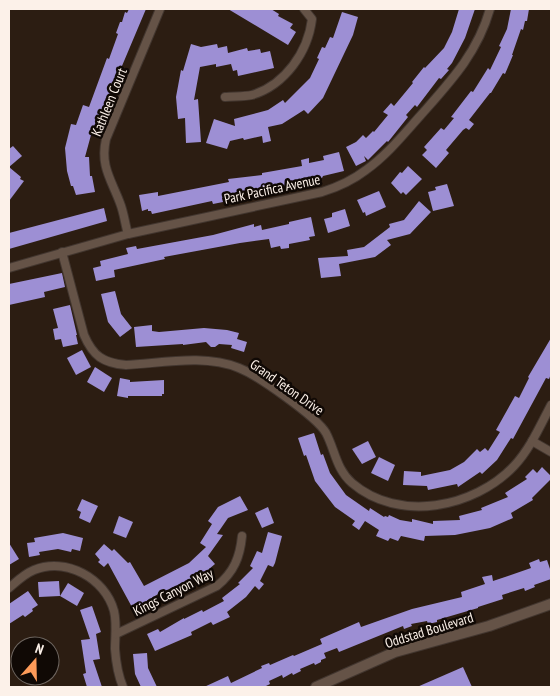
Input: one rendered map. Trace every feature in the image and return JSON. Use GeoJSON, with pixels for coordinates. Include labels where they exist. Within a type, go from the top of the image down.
{"type":"FeatureCollection","features":[{"type":"Feature","properties":{"kind":"street","name":"Kathleen Court"},"geometry":{"type":"LineString","coordinates":[[128,234],[121,205],[106,170],[104,150],[106,139],[160,9]]}},
{"type":"Feature","properties":{"kind":"street"},"geometry":{"type":"LineString","coordinates":[[224,96],[249,95],[260,92],[275,85],[290,71],[311,32],[312,19],[304,9]]}},
{"type":"Feature","properties":{"kind":"street","name":"Park Pacifica Avenue"},"geometry":{"type":"LineString","coordinates":[[9,268],[128,234],[314,194],[352,180],[392,148],[457,73],[476,46],[490,9]]}},
{"type":"Feature","properties":{"kind":"street","name":"Grand Teton Drive"},"geometry":{"type":"LineString","coordinates":[[62,252],[84,335],[89,346],[96,354],[114,364],[208,361],[240,368],[317,421],[325,432],[342,472],[352,482],[378,498],[410,506],[443,504],[460,500],[483,490],[504,476],[515,465],[532,441],[551,405]]}},
{"type":"Feature","properties":{"kind":"street"},"geometry":{"type":"LineString","coordinates":[[532,441],[551,452]]}},
{"type":"Feature","properties":{"kind":"street","name":"Kings Canyon Way"},"geometry":{"type":"LineString","coordinates":[[116,634],[217,586],[226,579],[238,559],[242,536]]}},
{"type":"Feature","properties":{"kind":"street"},"geometry":{"type":"LineString","coordinates":[[9,588],[23,576],[35,570],[55,567],[74,569],[96,582],[110,600],[114,611],[116,664],[123,687]]}},
{"type":"Feature","properties":{"kind":"street","name":"Oddstad Boulevard"},"geometry":{"type":"LineString","coordinates":[[316,687],[395,652],[489,626],[551,604]]}},
{"type":"Feature","properties":{"kind":"building"},"geometry":{"type":"Polygon","coordinates":[[[129,9],[146,9],[111,92],[114,94],[111,100],[108,99],[100,123],[97,122],[95,124],[91,135],[85,157],[89,157],[90,176],[92,176],[95,192],[76,195],[73,186],[71,186],[67,171],[65,148],[71,124],[76,125],[83,105],[89,107],[107,58],[109,59],[118,34],[116,33],[120,22],[122,22],[125,12],[127,13],[129,9]]]}},
{"type":"Feature","properties":{"kind":"building"},"geometry":{"type":"Polygon","coordinates":[[[228,9],[271,9],[279,14],[278,16],[293,24],[290,28],[296,32],[288,45],[228,9]]]}},
{"type":"Feature","properties":{"kind":"building"},"geometry":{"type":"Polygon","coordinates":[[[459,9],[475,9],[465,38],[447,69],[449,70],[441,79],[439,78],[417,107],[415,105],[406,115],[408,117],[388,142],[368,160],[364,156],[366,161],[356,166],[346,147],[356,142],[363,135],[366,138],[374,132],[388,115],[383,112],[391,103],[394,106],[424,67],[444,48],[452,32],[459,9]]]}},
{"type":"Feature","properties":{"kind":"building"},"geometry":{"type":"Polygon","coordinates":[[[511,9],[529,9],[527,21],[525,21],[523,30],[521,29],[505,74],[503,73],[491,93],[469,120],[474,124],[469,130],[466,128],[463,130],[446,150],[449,153],[436,168],[422,155],[427,150],[424,147],[441,128],[444,130],[454,118],[451,117],[471,91],[473,92],[488,68],[490,70],[501,47],[499,46],[507,29],[511,9]]]}},
{"type":"Feature","properties":{"kind":"building"},"geometry":{"type":"Polygon","coordinates":[[[342,12],[358,17],[353,35],[323,98],[308,114],[304,110],[282,124],[268,127],[271,141],[263,143],[262,136],[244,140],[243,138],[230,141],[227,149],[206,143],[214,119],[235,126],[234,119],[268,110],[283,100],[285,103],[310,78],[319,59],[317,58],[322,47],[325,48],[330,37],[333,38],[342,12]]]}},
{"type":"Feature","properties":{"kind":"building"},"geometry":{"type":"Polygon","coordinates":[[[191,44],[201,47],[217,44],[218,48],[227,46],[228,53],[247,48],[248,51],[260,49],[261,53],[270,51],[274,68],[238,76],[237,70],[233,71],[231,64],[216,67],[216,64],[200,67],[194,100],[198,99],[201,142],[186,143],[185,118],[178,119],[176,97],[181,70],[183,71],[191,44]]]}},
{"type":"Feature","properties":{"kind":"building"},"geometry":{"type":"Polygon","coordinates":[[[13,146],[22,156],[9,167],[9,149],[13,146]]]}},
{"type":"Feature","properties":{"kind":"building"},"geometry":{"type":"Polygon","coordinates":[[[339,152],[344,171],[323,176],[322,178],[283,186],[283,188],[274,189],[274,191],[222,198],[223,202],[213,204],[212,201],[152,214],[148,209],[142,211],[139,195],[158,192],[158,196],[229,182],[228,179],[262,175],[262,173],[302,166],[301,160],[309,158],[309,163],[324,160],[323,156],[339,152]]]}},
{"type":"Feature","properties":{"kind":"building"},"geometry":{"type":"Polygon","coordinates":[[[408,166],[422,179],[406,195],[403,192],[401,194],[391,183],[408,166]]]}},
{"type":"Feature","properties":{"kind":"building"},"geometry":{"type":"Polygon","coordinates":[[[9,167],[24,181],[9,201],[9,167]]]}},
{"type":"Feature","properties":{"kind":"building"},"geometry":{"type":"Polygon","coordinates":[[[447,184],[454,206],[433,211],[428,192],[436,190],[435,187],[447,184]]]}},
{"type":"Feature","properties":{"kind":"building"},"geometry":{"type":"Polygon","coordinates":[[[379,191],[386,207],[366,216],[357,200],[379,191]]]}},
{"type":"Feature","properties":{"kind":"building"},"geometry":{"type":"Polygon","coordinates":[[[419,201],[431,212],[410,234],[387,240],[391,245],[375,257],[339,264],[341,276],[321,278],[318,258],[348,256],[347,250],[364,247],[390,227],[389,224],[404,220],[419,201]]]}},
{"type":"Feature","properties":{"kind":"building"},"geometry":{"type":"Polygon","coordinates":[[[104,208],[107,221],[9,249],[9,233],[104,208]]]}},
{"type":"Feature","properties":{"kind":"building"},"geometry":{"type":"Polygon","coordinates":[[[345,209],[350,226],[328,233],[324,219],[332,217],[332,213],[345,209]]]}},
{"type":"Feature","properties":{"kind":"building"},"geometry":{"type":"Polygon","coordinates":[[[311,217],[315,236],[309,237],[310,240],[289,244],[289,248],[281,249],[280,246],[271,248],[269,239],[240,243],[164,257],[165,259],[114,270],[115,277],[96,281],[93,268],[101,266],[100,261],[128,254],[126,248],[136,246],[137,249],[213,235],[254,224],[254,227],[261,225],[262,230],[311,217]]]}},
{"type":"Feature","properties":{"kind":"building"},"geometry":{"type":"Polygon","coordinates":[[[62,273],[65,287],[44,292],[45,297],[9,305],[9,284],[62,273]]]}},
{"type":"Feature","properties":{"kind":"building"},"geometry":{"type":"Polygon","coordinates":[[[115,291],[121,314],[132,328],[120,337],[108,322],[101,294],[115,291]]]}},
{"type":"Feature","properties":{"kind":"building"},"geometry":{"type":"Polygon","coordinates":[[[70,305],[78,344],[63,347],[61,339],[55,340],[53,329],[58,328],[53,309],[70,305]]]}},
{"type":"Feature","properties":{"kind":"building"},"geometry":{"type":"Polygon","coordinates":[[[152,325],[152,331],[159,332],[204,328],[227,330],[239,333],[237,339],[247,342],[244,352],[231,348],[232,345],[219,344],[211,347],[206,342],[136,347],[134,327],[152,325]]]}},
{"type":"Feature","properties":{"kind":"building"},"geometry":{"type":"Polygon","coordinates":[[[551,338],[551,374],[549,379],[546,378],[513,439],[511,438],[497,460],[482,474],[480,472],[458,487],[457,484],[428,490],[427,486],[403,485],[404,471],[421,472],[421,476],[450,470],[464,462],[477,449],[480,452],[485,448],[488,451],[500,432],[496,430],[515,396],[519,398],[528,377],[551,338]]]}},
{"type":"Feature","properties":{"kind":"building"},"geometry":{"type":"Polygon","coordinates":[[[82,350],[91,367],[76,375],[67,358],[82,350]]]}},
{"type":"Feature","properties":{"kind":"building"},"geometry":{"type":"Polygon","coordinates":[[[95,367],[112,378],[104,392],[87,382],[95,367]]]}},
{"type":"Feature","properties":{"kind":"building"},"geometry":{"type":"Polygon","coordinates":[[[120,378],[130,380],[130,382],[164,380],[164,394],[162,396],[128,396],[128,398],[117,396],[120,378]]]}},
{"type":"Feature","properties":{"kind":"building"},"geometry":{"type":"Polygon","coordinates":[[[314,433],[321,455],[323,454],[330,473],[346,495],[369,511],[370,508],[384,517],[389,515],[400,520],[412,522],[412,519],[433,524],[433,521],[460,520],[459,516],[482,510],[481,508],[508,497],[505,493],[527,479],[525,477],[533,469],[537,473],[542,467],[551,476],[551,479],[532,498],[533,500],[511,513],[513,518],[490,528],[455,535],[425,536],[424,541],[401,536],[398,541],[390,538],[388,541],[376,536],[379,530],[365,521],[359,530],[352,525],[355,521],[335,507],[315,481],[298,438],[314,433]]]}},
{"type":"Feature","properties":{"kind":"building"},"geometry":{"type":"Polygon","coordinates":[[[368,441],[376,457],[362,464],[352,449],[368,441]]]}},
{"type":"Feature","properties":{"kind":"building"},"geometry":{"type":"Polygon","coordinates":[[[379,457],[395,465],[388,481],[371,473],[379,457]]]}},
{"type":"Feature","properties":{"kind":"building"},"geometry":{"type":"Polygon","coordinates":[[[240,496],[248,510],[228,518],[217,534],[223,535],[208,556],[215,564],[209,569],[211,571],[204,577],[187,585],[186,583],[179,587],[178,585],[160,593],[133,609],[108,563],[104,567],[98,562],[100,560],[95,554],[104,544],[112,551],[114,549],[128,563],[130,562],[144,586],[189,563],[206,547],[200,543],[212,524],[208,521],[218,507],[240,496]]]}},
{"type":"Feature","properties":{"kind":"building"},"geometry":{"type":"Polygon","coordinates":[[[82,499],[98,506],[90,523],[79,518],[81,512],[77,510],[82,499]]]}},
{"type":"Feature","properties":{"kind":"building"},"geometry":{"type":"Polygon","coordinates":[[[268,507],[274,523],[262,528],[255,513],[268,507]]]}},
{"type":"Feature","properties":{"kind":"building"},"geometry":{"type":"Polygon","coordinates":[[[119,516],[133,522],[126,538],[113,533],[119,516]]]}},
{"type":"Feature","properties":{"kind":"building"},"geometry":{"type":"Polygon","coordinates":[[[268,532],[282,536],[275,563],[273,567],[268,565],[260,581],[264,584],[259,590],[255,586],[246,597],[227,612],[230,617],[213,625],[211,622],[191,632],[192,635],[155,651],[147,634],[158,629],[160,632],[184,618],[202,610],[203,612],[224,601],[222,598],[240,584],[238,583],[253,568],[250,566],[257,551],[262,553],[268,532]]]}},
{"type":"Feature","properties":{"kind":"building"},"geometry":{"type":"Polygon","coordinates":[[[63,533],[83,538],[80,551],[72,549],[71,552],[58,549],[39,552],[40,555],[29,557],[27,543],[35,542],[34,538],[63,533]]]}},
{"type":"Feature","properties":{"kind":"building"},"geometry":{"type":"Polygon","coordinates":[[[9,543],[19,559],[9,565],[9,543]]]}},
{"type":"Feature","properties":{"kind":"building"},"geometry":{"type":"Polygon","coordinates":[[[539,559],[540,562],[547,560],[551,579],[534,585],[535,587],[525,591],[524,588],[502,595],[503,599],[437,620],[437,622],[428,624],[427,621],[411,624],[412,626],[404,629],[403,626],[339,652],[337,648],[324,653],[326,658],[321,660],[321,662],[300,669],[301,671],[293,675],[292,673],[283,678],[282,675],[269,681],[270,684],[264,687],[204,687],[228,676],[231,683],[262,668],[261,666],[269,663],[270,665],[322,644],[320,639],[359,622],[361,627],[412,609],[462,597],[461,592],[485,584],[482,577],[492,575],[493,581],[531,568],[529,563],[539,559]]]}},
{"type":"Feature","properties":{"kind":"building"},"geometry":{"type":"Polygon","coordinates":[[[59,581],[60,596],[39,597],[38,582],[59,581]]]}},
{"type":"Feature","properties":{"kind":"building"},"geometry":{"type":"Polygon","coordinates":[[[68,583],[84,593],[77,606],[60,596],[68,583]]]}},
{"type":"Feature","properties":{"kind":"building"},"geometry":{"type":"Polygon","coordinates":[[[28,591],[38,605],[25,617],[23,615],[9,624],[9,604],[28,591]]]}},
{"type":"Feature","properties":{"kind":"building"},"geometry":{"type":"Polygon","coordinates":[[[92,606],[101,632],[96,634],[100,659],[93,660],[102,687],[87,687],[83,674],[86,673],[81,640],[90,639],[80,610],[92,606]]]}},
{"type":"Feature","properties":{"kind":"building"},"geometry":{"type":"Polygon","coordinates":[[[147,653],[148,668],[157,687],[141,687],[135,674],[133,654],[147,653]]]}},
{"type":"Feature","properties":{"kind":"building"},"geometry":{"type":"Polygon","coordinates":[[[463,667],[472,687],[417,687],[463,667]]]}}]}
